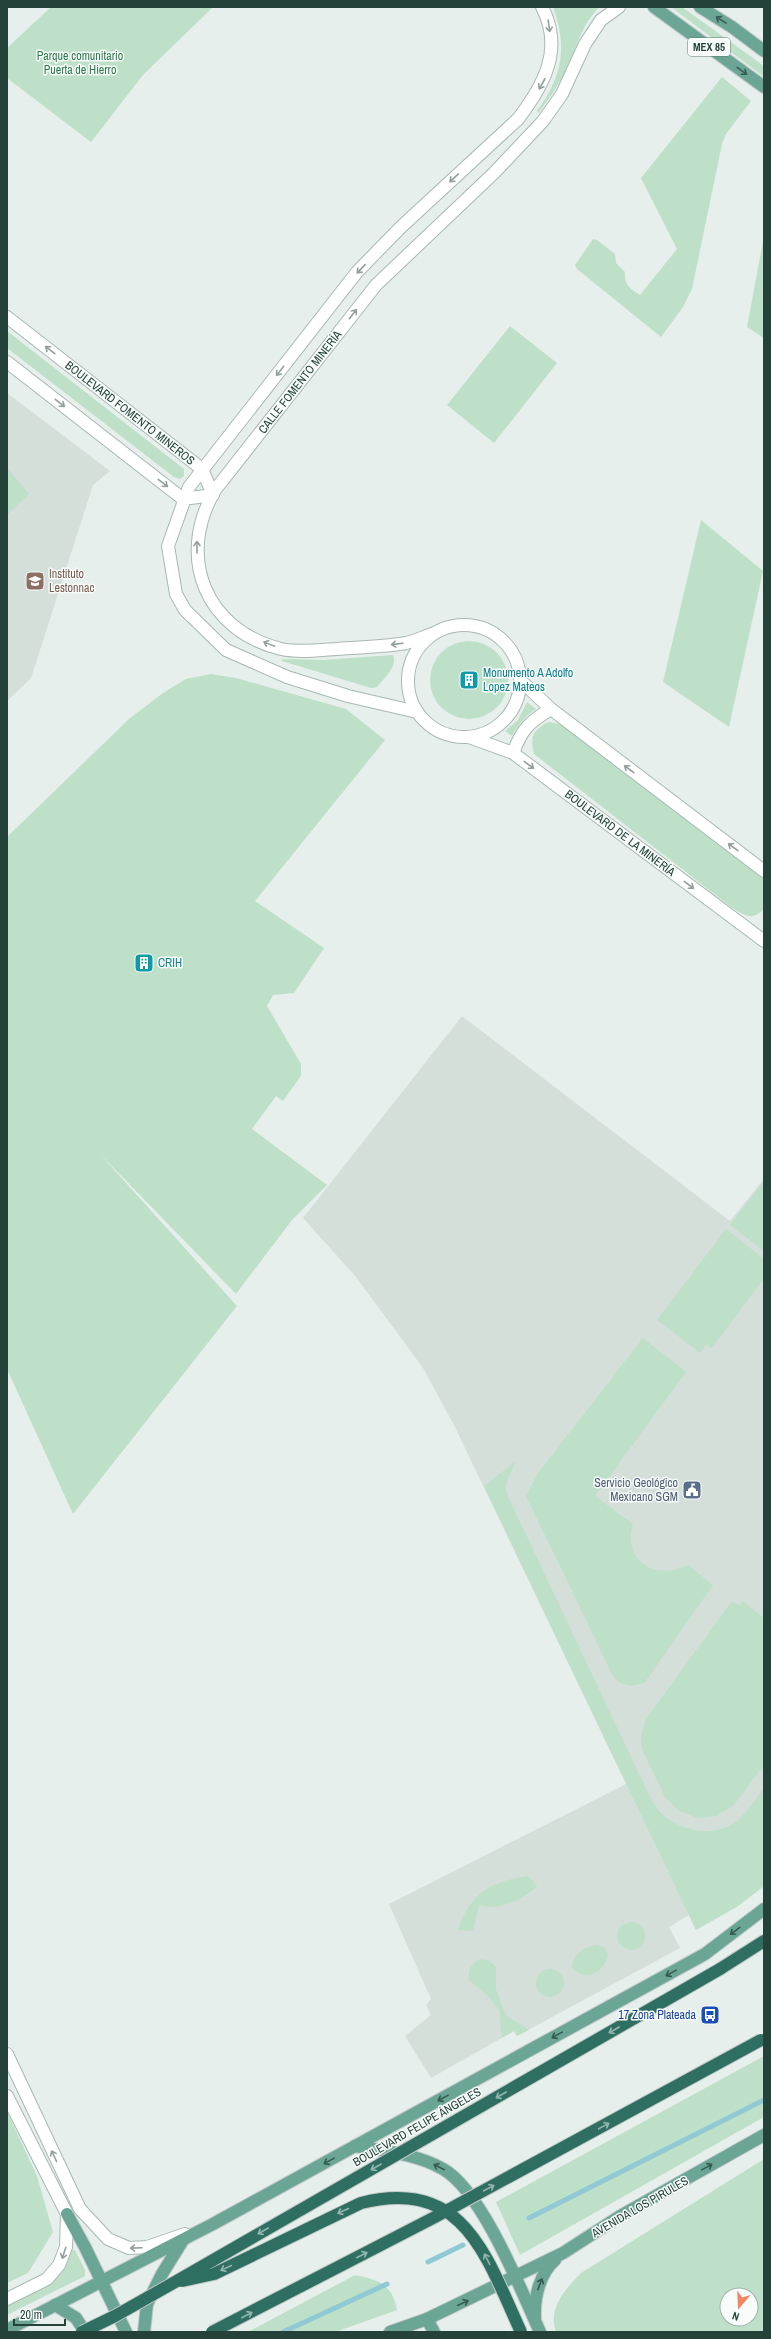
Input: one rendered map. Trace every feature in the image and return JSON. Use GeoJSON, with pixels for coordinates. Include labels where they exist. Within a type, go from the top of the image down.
{"type":"FeatureCollection","features":[{"type":"Feature","properties":{"kind":"highway","name":"BOULEVARD FELIPE ÁNGELES"},"geometry":{"type":"LineString","coordinates":[[82,2332],[115,2316],[175,2282],[713,1973],[764,1941]]}},
{"type":"Feature","properties":{"kind":"highway"},"geometry":{"type":"LineString","coordinates":[[212,2332],[435,2217],[764,2039]]}},
{"type":"Feature","properties":{"kind":"highway"},"geometry":{"type":"LineString","coordinates":[[175,2282],[214,2274],[361,2203],[384,2197],[413,2198],[432,2204],[445,2211],[470,2232],[481,2246],[521,2332]]}},
{"type":"Feature","properties":{"kind":"main road","name":"MEX 85"},"geometry":{"type":"LineString","coordinates":[[654,7],[764,87]]}},
{"type":"Feature","properties":{"kind":"main road","name":"MEX 85"},"geometry":{"type":"LineString","coordinates":[[700,7],[732,27],[764,51]]}},
{"type":"Feature","properties":{"kind":"main road"},"geometry":{"type":"LineString","coordinates":[[7,2330],[101,2283],[213,2224],[705,1954],[764,1909]]}},
{"type":"Feature","properties":{"kind":"main road","name":"AVENIDA LOS PIRULES"},"geometry":{"type":"LineString","coordinates":[[390,2332],[427,2319],[516,2278],[563,2253],[622,2215],[764,2135]]}},
{"type":"Feature","properties":{"kind":"main road"},"geometry":{"type":"LineString","coordinates":[[355,2146],[416,2158],[444,2169],[462,2185],[479,2207],[516,2278],[538,2327]]}},
{"type":"Feature","properties":{"kind":"main road"},"geometry":{"type":"LineString","coordinates":[[67,2214],[86,2247],[101,2283],[126,2332]]}},
{"type":"Feature","properties":{"kind":"main road"},"geometry":{"type":"LineString","coordinates":[[144,2332],[147,2304],[162,2274],[184,2239]]}},
{"type":"Feature","properties":{"kind":"main road"},"geometry":{"type":"LineString","coordinates":[[538,2327],[534,2306],[539,2287],[548,2266],[563,2253]]}},
{"type":"Feature","properties":{"kind":"main road"},"geometry":{"type":"LineString","coordinates":[[55,2305],[76,2318],[85,2332]]}},
{"type":"Feature","properties":{"kind":"main road"},"geometry":{"type":"LineString","coordinates":[[427,2319],[434,2332]]}},
{"type":"Feature","properties":{"kind":"street","name":"CALLE FOMENTO MINERÍA"},"geometry":{"type":"LineString","coordinates":[[417,712],[348,696],[295,679],[226,650],[185,610],[176,594],[168,546],[183,499],[189,487],[357,272],[401,226],[518,119],[534,99],[546,77],[552,46],[548,18],[542,7]]}},
{"type":"Feature","properties":{"kind":"street","name":"CALLE FOMENTO MINERÍA"},"geometry":{"type":"LineString","coordinates":[[435,633],[407,643],[303,651],[282,649],[246,634],[218,611],[208,596],[200,577],[197,543],[200,524],[205,508],[213,495],[376,285],[495,172],[543,121],[562,94],[585,44],[601,20],[619,7]]}},
{"type":"Feature","properties":{"kind":"street","name":"BOULEVARD FOMENTO MINEROS"},"geometry":{"type":"LineString","coordinates":[[7,317],[202,469],[213,495]]}},
{"type":"Feature","properties":{"kind":"street"},"geometry":{"type":"LineString","coordinates":[[7,362],[183,499],[213,495]]}},
{"type":"Feature","properties":{"kind":"street"},"geometry":{"type":"LineString","coordinates":[[468,625],[492,633],[500,638],[516,660],[520,680],[515,706],[503,722],[488,732],[469,737],[454,736],[434,729],[417,712],[408,687],[409,668],[417,650],[435,633],[453,626],[468,625]]}},
{"type":"Feature","properties":{"kind":"street"},"geometry":{"type":"LineString","coordinates":[[520,680],[551,709],[764,871]]}},
{"type":"Feature","properties":{"kind":"street"},"geometry":{"type":"LineString","coordinates":[[513,753],[520,734],[532,720],[551,709]]}},
{"type":"Feature","properties":{"kind":"street","name":"BOULEVARD DE LA MINERÍA"},"geometry":{"type":"LineString","coordinates":[[469,737],[513,753],[764,941]]}},
{"type":"Feature","properties":{"kind":"street"},"geometry":{"type":"LineString","coordinates":[[7,2054],[80,2209],[108,2240],[129,2248],[147,2247],[213,2224]]}},
{"type":"Feature","properties":{"kind":"street"},"geometry":{"type":"LineString","coordinates":[[7,2096],[67,2214],[66,2247],[59,2265],[47,2279],[7,2300]]}},
{"type":"Feature","properties":{"kind":"shaded area","name":"Instituto Lestonnac"},"geometry":{"type":"Polygon","coordinates":[[[7,393],[110,471],[93,485],[31,678],[7,701],[7,393]]]}},
{"type":"Feature","properties":{"kind":"shaded area"},"geometry":{"type":"Polygon","coordinates":[[[462,1016],[730,1221],[764,1179],[764,1886],[738,1906],[696,1930],[689,1915],[669,1927],[680,1948],[517,2036],[514,2031],[431,2078],[405,2036],[431,2015],[426,2005],[431,1999],[389,1904],[626,1784],[454,1425],[423,1368],[356,1277],[303,1218],[462,1016]]]}},
{"type":"Feature","properties":{"kind":"green space","name":"Parque comunitario Puerta de Hierro"},"geometry":{"type":"Polygon","coordinates":[[[51,7],[213,7],[143,75],[91,142],[7,78],[7,48],[51,7]]]}},
{"type":"Feature","properties":{"kind":"green space"},"geometry":{"type":"Polygon","coordinates":[[[553,7],[600,7],[584,28],[560,81],[538,113],[537,111],[552,86],[560,61],[560,35],[558,22],[553,7]]]}},
{"type":"Feature","properties":{"kind":"green space"},"geometry":{"type":"Polygon","coordinates":[[[671,7],[682,7],[764,66],[764,77],[671,7]]]}},
{"type":"Feature","properties":{"kind":"green space"},"geometry":{"type":"Polygon","coordinates":[[[722,77],[751,101],[726,134],[722,144],[692,289],[683,307],[661,337],[577,269],[575,265],[593,239],[597,240],[615,254],[616,263],[625,272],[627,283],[640,295],[677,249],[641,178],[722,77]]]}},
{"type":"Feature","properties":{"kind":"green space"},"geometry":{"type":"Polygon","coordinates":[[[764,236],[764,338],[747,327],[764,236]]]}},
{"type":"Feature","properties":{"kind":"green space"},"geometry":{"type":"Polygon","coordinates":[[[510,326],[557,363],[494,443],[447,405],[510,326]]]}},
{"type":"Feature","properties":{"kind":"green space"},"geometry":{"type":"Polygon","coordinates":[[[7,331],[184,469],[184,476],[180,479],[174,477],[7,348],[7,331]]]}},
{"type":"Feature","properties":{"kind":"green space"},"geometry":{"type":"Polygon","coordinates":[[[7,468],[29,494],[7,515],[7,468]]]}},
{"type":"Feature","properties":{"kind":"green space"},"geometry":{"type":"Polygon","coordinates":[[[701,520],[763,571],[729,727],[663,682],[701,520]]]}},
{"type":"Feature","properties":{"kind":"green space"},"geometry":{"type":"Polygon","coordinates":[[[469,641],[484,644],[496,653],[505,665],[508,680],[505,695],[496,707],[484,716],[469,719],[454,716],[442,707],[433,695],[430,680],[433,665],[442,653],[454,644],[469,641]]]}},
{"type":"Feature","properties":{"kind":"green space"},"geometry":{"type":"Polygon","coordinates":[[[393,655],[394,664],[390,672],[377,687],[371,688],[282,661],[282,659],[323,660],[393,655]]]}},
{"type":"Feature","properties":{"kind":"green space"},"geometry":{"type":"Polygon","coordinates":[[[211,674],[236,678],[346,709],[385,740],[255,901],[324,948],[294,993],[273,995],[267,1006],[301,1064],[301,1076],[283,1101],[276,1096],[252,1129],[327,1185],[292,1220],[236,1294],[100,1154],[237,1306],[73,1514],[7,1369],[7,837],[130,718],[163,693],[186,679],[211,674]]]}},
{"type":"Feature","properties":{"kind":"green space"},"geometry":{"type":"Polygon","coordinates":[[[527,702],[536,709],[522,721],[512,736],[505,731],[518,720],[527,702]]]}},
{"type":"Feature","properties":{"kind":"green space"},"geometry":{"type":"Polygon","coordinates":[[[548,722],[560,724],[570,730],[764,878],[764,909],[755,915],[748,916],[731,907],[534,754],[532,739],[535,732],[538,728],[548,722]]]}},
{"type":"Feature","properties":{"kind":"green space"},"geometry":{"type":"Polygon","coordinates":[[[764,1181],[764,1251],[730,1225],[764,1181]]]}},
{"type":"Feature","properties":{"kind":"green space"},"geometry":{"type":"Polygon","coordinates":[[[726,1229],[764,1259],[764,1278],[712,1348],[706,1345],[700,1353],[657,1320],[726,1229]]]}},
{"type":"Feature","properties":{"kind":"green space"},"geometry":{"type":"Polygon","coordinates":[[[643,1338],[686,1372],[595,1496],[633,1524],[631,1537],[632,1549],[637,1558],[644,1565],[664,1571],[688,1565],[713,1585],[645,1682],[631,1686],[620,1682],[613,1676],[526,1496],[538,1473],[643,1338]]]}},
{"type":"Feature","properties":{"kind":"green space"},"geometry":{"type":"Polygon","coordinates":[[[516,1461],[506,1484],[506,1492],[650,1797],[659,1810],[668,1819],[686,1828],[705,1831],[725,1828],[738,1820],[764,1788],[764,1886],[738,1906],[696,1930],[484,1486],[516,1461]]]}},
{"type":"Feature","properties":{"kind":"green space"},"geometry":{"type":"Polygon","coordinates":[[[732,1601],[739,1606],[743,1601],[764,1618],[764,1765],[733,1806],[716,1816],[697,1818],[678,1810],[665,1797],[642,1749],[641,1735],[646,1719],[732,1601]]]}},
{"type":"Feature","properties":{"kind":"green space"},"geometry":{"type":"Polygon","coordinates":[[[529,1876],[537,1887],[510,1903],[495,1907],[479,1905],[473,1931],[458,1930],[469,1907],[484,1891],[504,1881],[529,1876]]]}},
{"type":"Feature","properties":{"kind":"green space"},"geometry":{"type":"Polygon","coordinates":[[[631,1922],[641,1926],[645,1936],[641,1946],[631,1950],[621,1946],[617,1936],[621,1926],[631,1922]]]}},
{"type":"Feature","properties":{"kind":"green space"},"geometry":{"type":"Polygon","coordinates":[[[598,1945],[605,1948],[608,1954],[603,1966],[594,1974],[582,1975],[577,1972],[572,1967],[577,1954],[584,1949],[598,1945]]]}},
{"type":"Feature","properties":{"kind":"green space"},"geometry":{"type":"Polygon","coordinates":[[[483,1959],[491,1962],[496,1967],[496,1989],[508,2017],[529,2030],[517,2036],[514,2031],[502,2038],[499,2010],[490,1998],[469,1980],[469,1972],[473,1963],[483,1959]]]}},
{"type":"Feature","properties":{"kind":"green space"},"geometry":{"type":"Polygon","coordinates":[[[550,1969],[560,1973],[564,1983],[560,1993],[550,1997],[540,1993],[536,1983],[540,1973],[550,1969]]]}},
{"type":"Feature","properties":{"kind":"green space"},"geometry":{"type":"Polygon","coordinates":[[[764,2056],[764,2117],[520,2255],[496,2202],[764,2056]]]}},
{"type":"Feature","properties":{"kind":"green space"},"geometry":{"type":"Polygon","coordinates":[[[7,2112],[37,2176],[53,2232],[28,2273],[7,2283],[7,2112]]]}},
{"type":"Feature","properties":{"kind":"green space"},"geometry":{"type":"Polygon","coordinates":[[[764,2159],[764,2332],[556,2332],[554,2315],[556,2307],[564,2292],[581,2273],[764,2159]]]}},
{"type":"Feature","properties":{"kind":"green space"},"geometry":{"type":"Polygon","coordinates":[[[70,2250],[75,2250],[85,2270],[85,2276],[7,2315],[7,2306],[46,2285],[53,2279],[65,2262],[70,2250]]]}},
{"type":"Feature","properties":{"kind":"green space"},"geometry":{"type":"Polygon","coordinates":[[[355,2275],[378,2281],[388,2289],[395,2301],[397,2310],[335,2332],[248,2332],[355,2275]]]}},
{"type":"Feature","properties":{"kind":"waterway"},"geometry":{"type":"LineString","coordinates":[[529,2218],[764,2100]]}},
{"type":"Feature","properties":{"kind":"waterway"},"geometry":{"type":"LineString","coordinates":[[428,2262],[463,2245]]}},
{"type":"Feature","properties":{"kind":"waterway"},"geometry":{"type":"LineString","coordinates":[[283,2332],[387,2284]]}},
{"type":"Feature","properties":{"kind":"place","name":"Instituto Lestonnac"},"geometry":{"type":"Point","coordinates":[35,581]}},
{"type":"Feature","properties":{"kind":"place","name":"Monumento A Adolfo Lopez Mateos"},"geometry":{"type":"Point","coordinates":[469,680]}},
{"type":"Feature","properties":{"kind":"place","name":"CRIH"},"geometry":{"type":"Point","coordinates":[144,963]}},
{"type":"Feature","properties":{"kind":"place","name":"Servicio Geológico Mexicano SGM"},"geometry":{"type":"Point","coordinates":[692,1490]}},
{"type":"Feature","properties":{"kind":"place","name":"17 Zona Plateada"},"geometry":{"type":"Point","coordinates":[710,2015]}}]}
